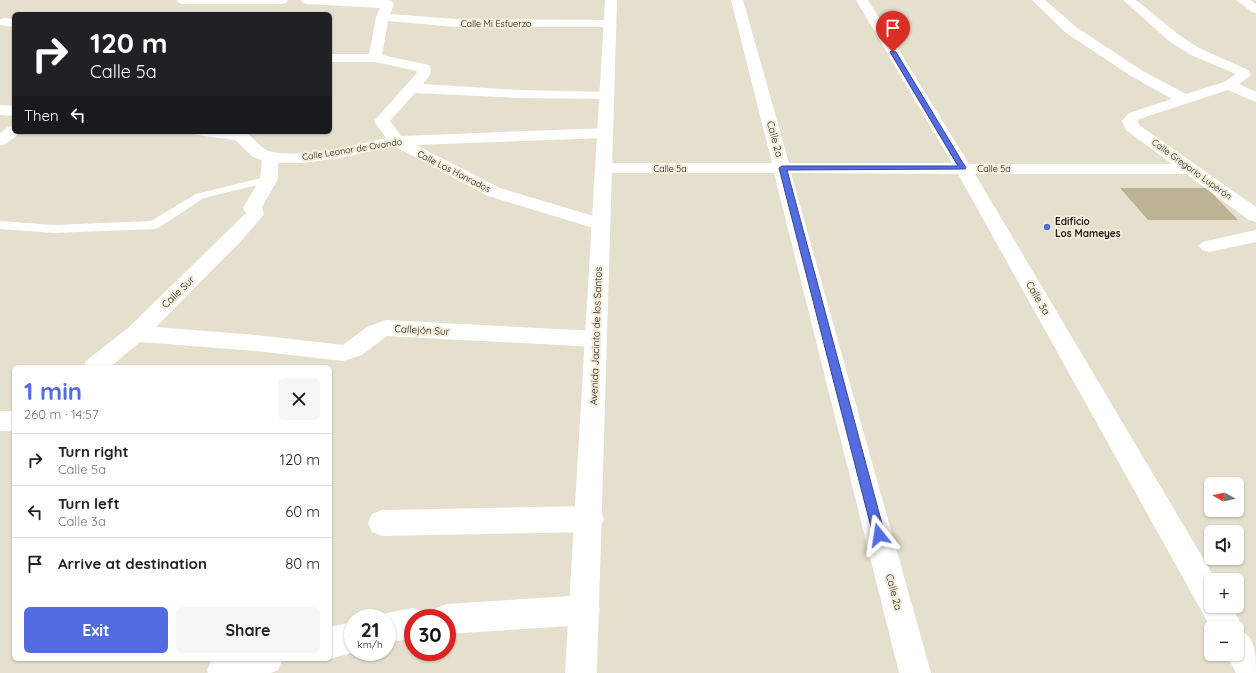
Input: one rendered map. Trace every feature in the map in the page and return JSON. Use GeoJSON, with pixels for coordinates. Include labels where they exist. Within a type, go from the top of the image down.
{"type":"FeatureCollection","features":[{"type":"Feature","properties":{"kind":"street"},"geometry":{"type":"LineString","coordinates":[[182,0],[282,0]]}},
{"type":"Feature","properties":{"kind":"street","name":"Calle Mi Esfuerzo"},"geometry":{"type":"LineString","coordinates":[[307,0],[387,7],[456,23],[610,24]]}},
{"type":"Feature","properties":{"kind":"street","name":"Avenida Jacinto de los Santos"},"geometry":{"type":"LineString","coordinates":[[581,673],[590,518],[600,224],[604,168],[611,0]]}},
{"type":"Feature","properties":{"kind":"street","name":"Calle 2a"},"geometry":{"type":"LineString","coordinates":[[737,0],[915,673]]}},
{"type":"Feature","properties":{"kind":"street","name":"Calle 3a"},"geometry":{"type":"LineString","coordinates":[[862,0],[962,168],[1204,587]]}},
{"type":"Feature","properties":{"kind":"street"},"geometry":{"type":"LineString","coordinates":[[1038,0],[1071,30],[1136,73],[1184,99],[1229,85],[1241,79],[1244,75],[1243,73],[1194,51],[1174,38],[1129,0]]}},
{"type":"Feature","properties":{"kind":"street"},"geometry":{"type":"LineString","coordinates":[[1242,0],[1256,9]]}},
{"type":"Feature","properties":{"kind":"street"},"geometry":{"type":"LineString","coordinates":[[375,58],[387,7]]}},
{"type":"Feature","properties":{"kind":"street","name":"Calle Los Honrados"},"geometry":{"type":"LineString","coordinates":[[332,58],[375,58],[424,68],[423,76],[382,121],[396,141],[494,192],[600,224]]}},
{"type":"Feature","properties":{"kind":"street"},"geometry":{"type":"LineString","coordinates":[[1229,85],[1256,98]]}},
{"type":"Feature","properties":{"kind":"street"},"geometry":{"type":"LineString","coordinates":[[412,88],[518,94],[607,95]]}},
{"type":"Feature","properties":{"kind":"street","name":"Calle Gregorio Luperón"},"geometry":{"type":"LineString","coordinates":[[1184,99],[1134,116],[1130,121],[1132,127],[1256,216]]}},
{"type":"Feature","properties":{"kind":"street"},"geometry":{"type":"LineString","coordinates":[[0,110],[12,112]]}},
{"type":"Feature","properties":{"kind":"street"},"geometry":{"type":"LineString","coordinates":[[0,141],[12,132]]}},
{"type":"Feature","properties":{"kind":"street","name":"Calle Leonor de Ovando"},"geometry":{"type":"LineString","coordinates":[[221,134],[240,136],[259,152],[270,157],[288,159],[321,156],[364,149],[396,141],[605,133]]}},
{"type":"Feature","properties":{"kind":"street"},"geometry":{"type":"LineString","coordinates":[[269,179],[270,157]]}},
{"type":"Feature","properties":{"kind":"street","name":"Calle 5a"},"geometry":{"type":"LineString","coordinates":[[604,168],[1192,169]]}},
{"type":"Feature","properties":{"kind":"street","name":"Calle Sur"},"geometry":{"type":"LineString","coordinates":[[97,365],[136,334],[234,237],[255,214],[255,211],[252,208],[269,179]]}},
{"type":"Feature","properties":{"kind":"street"},"geometry":{"type":"LineString","coordinates":[[1209,246],[1256,236]]}},
{"type":"Feature","properties":{"kind":"street","name":"Callejón Sur"},"geometry":{"type":"LineString","coordinates":[[136,334],[256,343],[343,353],[350,351],[377,331],[386,328],[596,339]]}},
{"type":"Feature","properties":{"kind":"street"},"geometry":{"type":"LineString","coordinates":[[0,420],[12,420]]}},
{"type":"Feature","properties":{"kind":"street"},"geometry":{"type":"LineString","coordinates":[[382,524],[590,518]]}},
{"type":"Feature","properties":{"kind":"street"},"geometry":{"type":"LineString","coordinates":[[456,618],[585,610]]}},
{"type":"Feature","properties":{"kind":"street"},"geometry":{"type":"LineString","coordinates":[[332,642],[344,639]]}},
{"type":"Feature","properties":{"kind":"street"},"geometry":{"type":"LineString","coordinates":[[1244,656],[1254,673]]}},
{"type":"Feature","properties":{"kind":"street"},"geometry":{"type":"LineString","coordinates":[[223,670],[259,661]]}},
{"type":"Feature","properties":{"kind":"lane"},"geometry":{"type":"LineString","coordinates":[[0,225],[54,229],[154,225],[200,196],[269,179]]}},
{"type":"Feature","properties":{"kind":"shaded area"},"geometry":{"type":"Polygon","coordinates":[[[1120,188],[1207,188],[1238,220],[1148,220],[1120,188]]]}},
{"type":"Feature","properties":{"kind":"place","name":"Edificio Los Mameyes"},"geometry":{"type":"Point","coordinates":[1047,227]}},
{"type":"Feature","properties":{"kind":"route"},"geometry":{"type":"LineString","coordinates":[[879,535],[782,168],[962,168],[893,52]]}}]}
